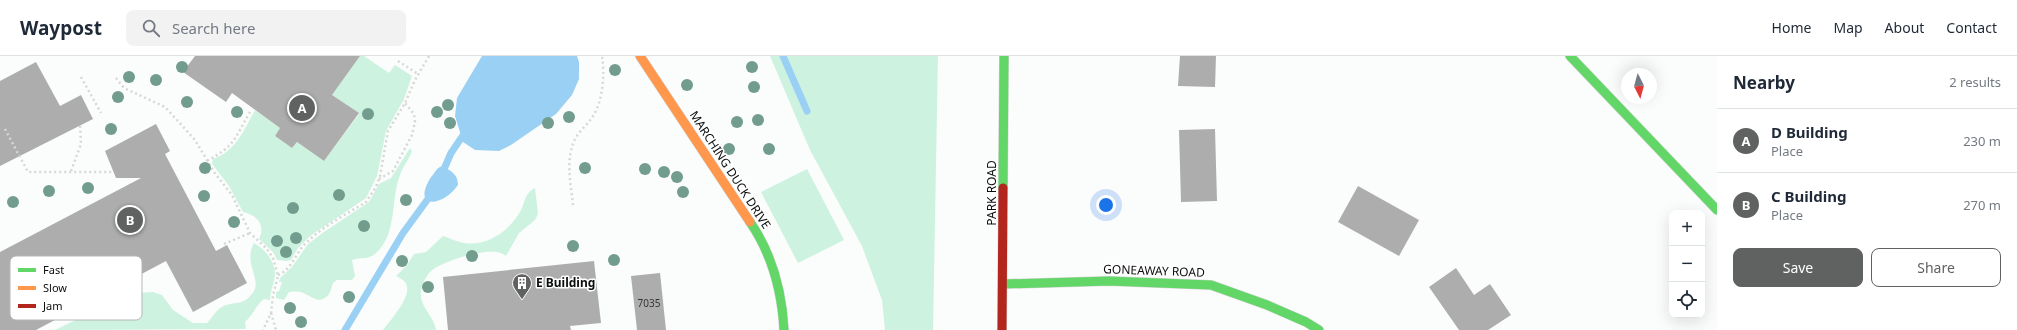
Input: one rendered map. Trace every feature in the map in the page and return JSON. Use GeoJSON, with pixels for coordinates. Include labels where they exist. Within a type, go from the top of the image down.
{"type":"FeatureCollection","features":[{"type":"Feature","properties":{"kind":"street","name":"MARCHING DUCK DRIVE"},"geometry":{"type":"LineString","coordinates":[[640,56],[758,232],[773,267],[783,310],[784,330]]}},
{"type":"Feature","properties":{"kind":"street","name":"PARK ROAD"},"geometry":{"type":"LineString","coordinates":[[1002,330],[1004,56]]}},
{"type":"Feature","properties":{"kind":"street"},"geometry":{"type":"LineString","coordinates":[[1570,56],[1717,210]]}},
{"type":"Feature","properties":{"kind":"street","name":"GONEAWAY ROAD"},"geometry":{"type":"LineString","coordinates":[[1003,284],[1109,281],[1210,285],[1267,305],[1306,322],[1319,330]]}},
{"type":"Feature","properties":{"kind":"path"},"geometry":{"type":"LineString","coordinates":[[278,274],[288,269],[304,246],[318,232],[366,202],[376,187],[379,179],[388,131],[405,103],[428,56]]}},
{"type":"Feature","properties":{"kind":"path"},"geometry":{"type":"LineString","coordinates":[[573,205],[570,155],[573,142],[597,110],[602,87],[602,56]]}},
{"type":"Feature","properties":{"kind":"path"},"geometry":{"type":"LineString","coordinates":[[398,61],[418,74]]}},
{"type":"Feature","properties":{"kind":"path"},"geometry":{"type":"LineString","coordinates":[[81,77],[101,114]]}},
{"type":"Feature","properties":{"kind":"path"},"geometry":{"type":"LineString","coordinates":[[116,78],[124,88],[165,107],[195,140],[207,161],[232,195],[250,233],[267,249],[273,258],[278,274],[271,313],[263,330]]}},
{"type":"Feature","properties":{"kind":"path"},"geometry":{"type":"LineString","coordinates":[[379,179],[393,171],[412,135],[415,122],[414,114],[405,103]]}},
{"type":"Feature","properties":{"kind":"path"},"geometry":{"type":"LineString","coordinates":[[207,161],[230,147],[238,136],[250,112]]}},
{"type":"Feature","properties":{"kind":"path"},"geometry":{"type":"LineString","coordinates":[[71,171],[81,144],[80,124]]}},
{"type":"Feature","properties":{"kind":"path"},"geometry":{"type":"LineString","coordinates":[[5,129],[28,172],[114,172]]}},
{"type":"Feature","properties":{"kind":"path"},"geometry":{"type":"LineString","coordinates":[[224,244],[250,233]]}},
{"type":"Feature","properties":{"kind":"path"},"geometry":{"type":"LineString","coordinates":[[271,313],[276,330]]}},
{"type":"Feature","properties":{"kind":"green space"},"geometry":{"type":"Polygon","coordinates":[[[360,56],[364,56],[389,73],[395,65],[412,76],[404,99],[386,131],[377,176],[366,198],[310,236],[298,248],[291,260],[277,260],[273,252],[259,239],[261,234],[261,225],[259,221],[248,213],[243,212],[229,186],[212,164],[213,159],[228,151],[243,132],[255,110],[280,128],[275,136],[292,148],[297,142],[324,161],[359,114],[332,95],[360,56]]]}},
{"type":"Feature","properties":{"kind":"green space"},"geometry":{"type":"Polygon","coordinates":[[[770,56],[938,56],[933,330],[885,330],[882,300],[862,246],[810,150],[770,56]]]}},
{"type":"Feature","properties":{"kind":"green space"},"geometry":{"type":"Polygon","coordinates":[[[410,148],[412,151],[401,172],[397,185],[387,237],[382,246],[372,256],[352,260],[355,276],[352,280],[337,280],[333,283],[327,297],[318,300],[299,292],[289,292],[284,300],[276,298],[276,292],[279,291],[282,282],[279,282],[280,278],[292,267],[308,244],[369,202],[379,184],[391,178],[410,148]]]}},
{"type":"Feature","properties":{"kind":"green space"},"geometry":{"type":"Polygon","coordinates":[[[807,169],[844,240],[798,263],[761,192],[807,169]]]}},
{"type":"Feature","properties":{"kind":"green space"},"geometry":{"type":"Polygon","coordinates":[[[535,188],[538,214],[535,220],[519,233],[506,256],[500,253],[491,252],[471,254],[435,268],[428,275],[421,291],[421,297],[424,306],[433,320],[436,330],[383,330],[405,299],[407,286],[404,281],[396,276],[407,265],[414,254],[426,252],[443,236],[473,244],[498,235],[518,216],[528,194],[535,188]]]}},
{"type":"Feature","properties":{"kind":"green space"},"geometry":{"type":"Polygon","coordinates":[[[254,243],[269,256],[275,270],[275,275],[270,300],[264,299],[259,304],[245,322],[246,329],[55,330],[76,320],[142,320],[142,293],[153,292],[162,295],[173,310],[193,323],[207,323],[220,308],[246,300],[254,291],[256,286],[250,257],[254,243]]]}},
{"type":"Feature","properties":{"kind":"water"},"geometry":{"type":"Polygon","coordinates":[[[482,56],[577,56],[579,62],[579,79],[572,95],[556,114],[511,145],[499,151],[475,150],[463,142],[455,116],[457,98],[482,56]]]}},
{"type":"Feature","properties":{"kind":"water"},"geometry":{"type":"Polygon","coordinates":[[[442,166],[455,175],[458,185],[444,198],[431,202],[427,200],[425,195],[426,187],[437,169],[442,166]]]}},
{"type":"Feature","properties":{"kind":"building"},"geometry":{"type":"Polygon","coordinates":[[[195,56],[360,56],[332,95],[359,113],[324,161],[297,142],[292,148],[275,136],[280,128],[232,93],[226,102],[183,72],[195,56]]]}},
{"type":"Feature","properties":{"kind":"building"},"geometry":{"type":"Polygon","coordinates":[[[1180,56],[1216,56],[1215,87],[1178,86],[1180,56]]]}},
{"type":"Feature","properties":{"kind":"building"},"geometry":{"type":"Polygon","coordinates":[[[36,62],[60,106],[81,95],[93,119],[0,166],[0,81],[36,62]]]}},
{"type":"Feature","properties":{"kind":"building"},"geometry":{"type":"Polygon","coordinates":[[[156,124],[170,151],[165,154],[216,251],[227,245],[247,283],[193,312],[166,261],[142,274],[142,256],[10,256],[10,320],[55,320],[36,330],[0,330],[0,252],[141,178],[116,178],[105,151],[156,124]]]}},
{"type":"Feature","properties":{"kind":"building"},"geometry":{"type":"Polygon","coordinates":[[[1215,129],[1217,201],[1181,202],[1179,130],[1215,129]]]}},
{"type":"Feature","properties":{"kind":"building"},"geometry":{"type":"Polygon","coordinates":[[[1358,186],[1419,220],[1399,256],[1338,222],[1358,186]]]}},
{"type":"Feature","properties":{"kind":"building","name":"E Building"},"geometry":{"type":"Polygon","coordinates":[[[594,261],[601,323],[570,326],[571,330],[448,330],[443,277],[594,261]]]}},
{"type":"Feature","properties":{"kind":"building"},"geometry":{"type":"Polygon","coordinates":[[[1456,268],[1474,295],[1490,284],[1511,315],[1488,330],[1459,330],[1429,287],[1456,268]]]}},
{"type":"Feature","properties":{"kind":"building","name":"E Building"},"geometry":{"type":"Polygon","coordinates":[[[660,273],[666,330],[637,330],[631,276],[660,273]]]}},
{"type":"Feature","properties":{"kind":"waterway"},"geometry":{"type":"LineString","coordinates":[[783,56],[807,111]]}},
{"type":"Feature","properties":{"kind":"waterway"},"geometry":{"type":"LineString","coordinates":[[441,176],[451,153],[466,131]]}},
{"type":"Feature","properties":{"kind":"waterway"},"geometry":{"type":"LineString","coordinates":[[345,330],[403,233],[433,192]]}},
{"type":"Feature","properties":{"kind":"traffic: fast"},"geometry":{"type":"LineString","coordinates":[[1003,188],[1004,56]]}},
{"type":"Feature","properties":{"kind":"traffic: fast"},"geometry":{"type":"LineString","coordinates":[[1570,56],[1717,210]]}},
{"type":"Feature","properties":{"kind":"traffic: fast"},"geometry":{"type":"LineString","coordinates":[[750,222],[758,234],[770,260],[781,302],[784,330]]}},
{"type":"Feature","properties":{"kind":"traffic: fast"},"geometry":{"type":"LineString","coordinates":[[1003,284],[1109,281],[1211,285],[1267,305],[1306,322],[1319,330]]}},
{"type":"Feature","properties":{"kind":"traffic: slow"},"geometry":{"type":"LineString","coordinates":[[640,56],[750,222]]}},
{"type":"Feature","properties":{"kind":"traffic: jam"},"geometry":{"type":"LineString","coordinates":[[1002,330],[1003,188]]}},
{"type":"Feature","properties":{"kind":"place","name":"D Building"},"geometry":{"type":"Point","coordinates":[302,108]}},
{"type":"Feature","properties":{"kind":"place","name":"C Building"},"geometry":{"type":"Point","coordinates":[130,220]}},
{"type":"Feature","properties":{"kind":"place","name":"E Building"},"geometry":{"type":"Point","coordinates":[522,300]}}]}
